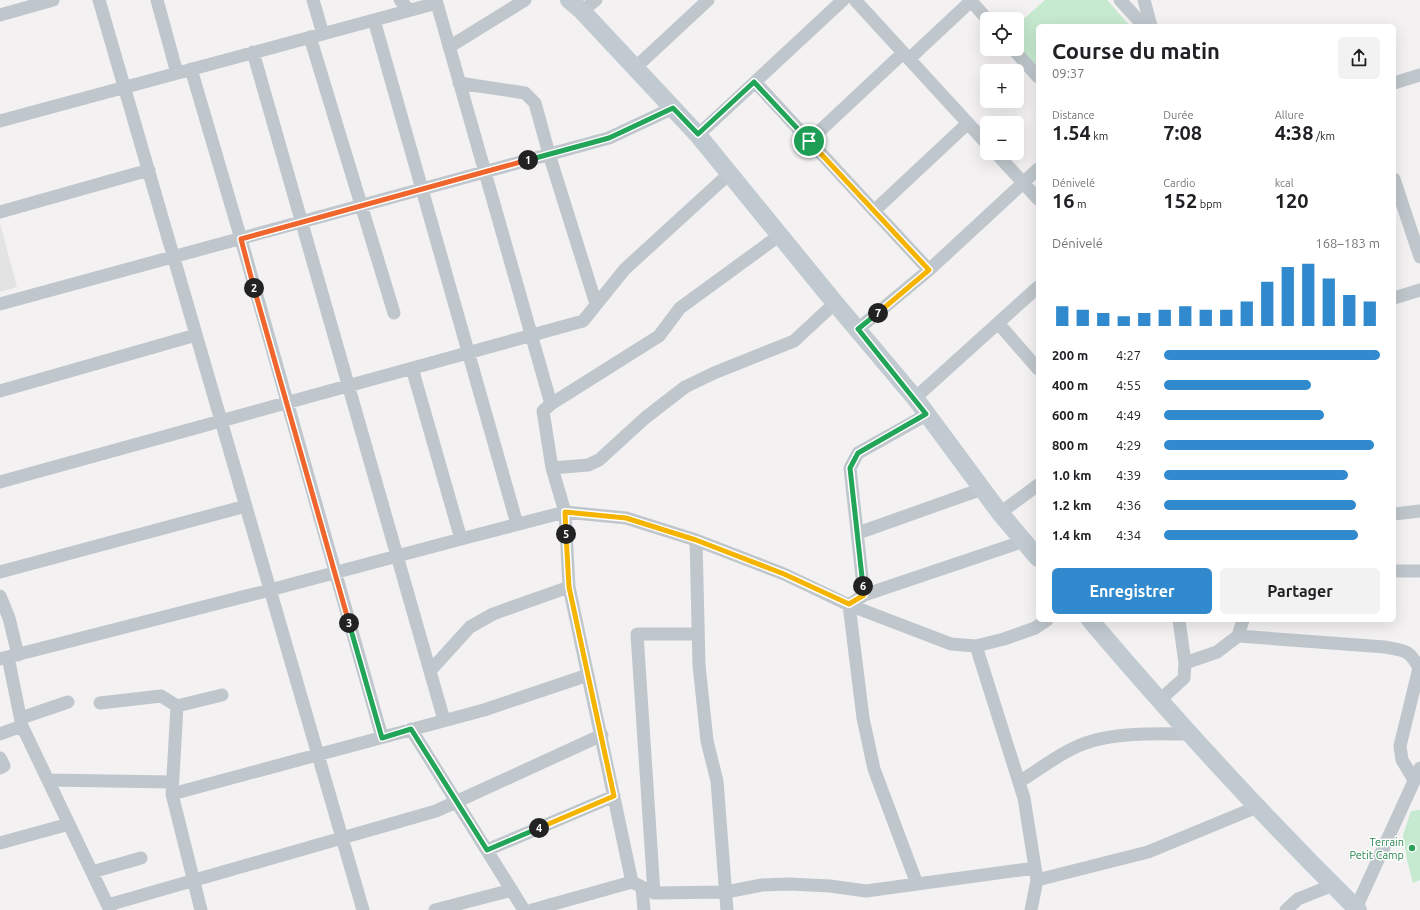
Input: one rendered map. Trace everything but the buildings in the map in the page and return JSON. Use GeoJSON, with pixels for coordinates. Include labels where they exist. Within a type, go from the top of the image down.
{"type":"FeatureCollection","features":[{"type":"Feature","properties":{"kind":"main road"},"geometry":{"type":"LineString","coordinates":[[582,4],[636,67],[698,134],[835,303],[915,398],[1000,513],[1036,556]]}},
{"type":"Feature","properties":{"kind":"main road"},"geometry":{"type":"LineString","coordinates":[[1092,622],[1160,701],[1257,807],[1357,909]]}},
{"type":"Feature","properties":{"kind":"street"},"geometry":{"type":"LineString","coordinates":[[0,15],[53,0]]}},
{"type":"Feature","properties":{"kind":"street"},"geometry":{"type":"LineString","coordinates":[[99,0],[363,910]]}},
{"type":"Feature","properties":{"kind":"street"},"geometry":{"type":"LineString","coordinates":[[157,0],[177,73]]}},
{"type":"Feature","properties":{"kind":"street"},"geometry":{"type":"LineString","coordinates":[[313,0],[316,35],[361,206],[394,313]]}},
{"type":"Feature","properties":{"kind":"street"},"geometry":{"type":"LineString","coordinates":[[449,47],[525,0]]}},
{"type":"Feature","properties":{"kind":"street"},"geometry":{"type":"LineString","coordinates":[[636,67],[708,0]]}},
{"type":"Feature","properties":{"kind":"street"},"geometry":{"type":"LineString","coordinates":[[698,134],[843,0]]}},
{"type":"Feature","properties":{"kind":"street"},"geometry":{"type":"LineString","coordinates":[[854,0],[980,136]]}},
{"type":"Feature","properties":{"kind":"street"},"geometry":{"type":"LineString","coordinates":[[809,141],[972,0],[981,12]]}},
{"type":"Feature","properties":{"kind":"street"},"geometry":{"type":"LineString","coordinates":[[1120,0],[1142,24]]}},
{"type":"Feature","properties":{"kind":"street"},"geometry":{"type":"LineString","coordinates":[[1144,0],[1150,24]]}},
{"type":"Feature","properties":{"kind":"street"},"geometry":{"type":"LineString","coordinates":[[0,121],[374,20],[405,5],[437,1],[530,335],[551,404]]}},
{"type":"Feature","properties":{"kind":"street"},"geometry":{"type":"LineString","coordinates":[[374,20],[517,524]]}},
{"type":"Feature","properties":{"kind":"street"},"geometry":{"type":"LineString","coordinates":[[253,52],[444,720]]}},
{"type":"Feature","properties":{"kind":"street"},"geometry":{"type":"LineString","coordinates":[[1019,56],[1036,75]]}},
{"type":"Feature","properties":{"kind":"street"},"geometry":{"type":"LineString","coordinates":[[191,69],[241,239],[286,403],[382,738]]}},
{"type":"Feature","properties":{"kind":"street"},"geometry":{"type":"LineString","coordinates":[[1396,82],[1420,75]]}},
{"type":"Feature","properties":{"kind":"street"},"geometry":{"type":"LineString","coordinates":[[754,82],[929,270]]}},
{"type":"Feature","properties":{"kind":"street"},"geometry":{"type":"LineString","coordinates":[[460,83],[525,93],[535,103],[549,154],[596,304]]}},
{"type":"Feature","properties":{"kind":"street"},"geometry":{"type":"LineString","coordinates":[[0,304],[609,138],[673,108]]}},
{"type":"Feature","properties":{"kind":"street"},"geometry":{"type":"LineString","coordinates":[[874,211],[968,123]]}},
{"type":"Feature","properties":{"kind":"street"},"geometry":{"type":"LineString","coordinates":[[1002,160],[1036,197]]}},
{"type":"Feature","properties":{"kind":"street"},"geometry":{"type":"LineString","coordinates":[[0,212],[149,170]]}},
{"type":"Feature","properties":{"kind":"street"},"geometry":{"type":"LineString","coordinates":[[858,329],[929,270],[1036,171]]}},
{"type":"Feature","properties":{"kind":"street"},"geometry":{"type":"LineString","coordinates":[[0,482],[582,321],[625,269],[643,251],[730,173]]}},
{"type":"Feature","properties":{"kind":"street"},"geometry":{"type":"LineString","coordinates":[[1396,185],[1420,257]]}},
{"type":"Feature","properties":{"kind":"street"},"geometry":{"type":"LineString","coordinates":[[643,888],[614,796],[569,587],[565,512],[552,468],[543,411],[551,404],[659,336],[680,308],[780,235]]}},
{"type":"Feature","properties":{"kind":"street"},"geometry":{"type":"LineString","coordinates":[[915,398],[1036,289]]}},
{"type":"Feature","properties":{"kind":"street"},"geometry":{"type":"LineString","coordinates":[[1396,297],[1420,290]]}},
{"type":"Feature","properties":{"kind":"street"},"geometry":{"type":"LineString","coordinates":[[552,468],[588,465],[599,460],[645,418],[684,387],[794,340],[835,303]]}},
{"type":"Feature","properties":{"kind":"street"},"geometry":{"type":"LineString","coordinates":[[998,323],[1036,367]]}},
{"type":"Feature","properties":{"kind":"street"},"geometry":{"type":"LineString","coordinates":[[0,390],[196,335]]}},
{"type":"Feature","properties":{"kind":"street"},"geometry":{"type":"LineString","coordinates":[[412,368],[461,538]]}},
{"type":"Feature","properties":{"kind":"street"},"geometry":{"type":"LineString","coordinates":[[864,595],[850,468],[858,453],[926,414]]}},
{"type":"Feature","properties":{"kind":"street"},"geometry":{"type":"LineString","coordinates":[[1000,513],[1036,486]]}},
{"type":"Feature","properties":{"kind":"street"},"geometry":{"type":"LineString","coordinates":[[858,533],[982,489]]}},
{"type":"Feature","properties":{"kind":"street"},"geometry":{"type":"LineString","coordinates":[[0,572],[246,506]]}},
{"type":"Feature","properties":{"kind":"street"},"geometry":{"type":"LineString","coordinates":[[1396,514],[1420,511]]}},
{"type":"Feature","properties":{"kind":"street"},"geometry":{"type":"LineString","coordinates":[[9,657],[565,512],[626,518],[696,540],[784,574],[849,604],[951,644],[976,646],[1036,628],[1044,622]]}},
{"type":"Feature","properties":{"kind":"street"},"geometry":{"type":"LineString","coordinates":[[696,540],[699,665],[707,741],[717,781],[727,910]]}},
{"type":"Feature","properties":{"kind":"street"},"geometry":{"type":"LineString","coordinates":[[849,604],[864,595],[1024,541]]}},
{"type":"Feature","properties":{"kind":"street"},"geometry":{"type":"LineString","coordinates":[[1396,571],[1420,570]]}},
{"type":"Feature","properties":{"kind":"street"},"geometry":{"type":"LineString","coordinates":[[430,671],[470,627],[493,614],[569,587]]}},
{"type":"Feature","properties":{"kind":"street"},"geometry":{"type":"LineString","coordinates":[[0,596],[9,618],[9,657],[22,722],[109,908],[193,881],[342,839],[436,810],[457,802],[602,735]]}},
{"type":"Feature","properties":{"kind":"street"},"geometry":{"type":"LineString","coordinates":[[849,604],[863,718],[874,769],[917,884]]}},
{"type":"Feature","properties":{"kind":"street"},"geometry":{"type":"LineString","coordinates":[[1160,701],[1184,678],[1185,663],[1179,622]]}},
{"type":"Feature","properties":{"kind":"street"},"geometry":{"type":"LineString","coordinates":[[1185,663],[1217,652],[1238,636],[1243,622]]}},
{"type":"Feature","properties":{"kind":"street"},"geometry":{"type":"LineString","coordinates":[[644,910],[637,634],[698,634]]}},
{"type":"Feature","properties":{"kind":"street"},"geometry":{"type":"LineString","coordinates":[[1238,636],[1385,647],[1402,650],[1412,655],[1419,668],[1400,746],[1402,760],[1414,780]]}},
{"type":"Feature","properties":{"kind":"street"},"geometry":{"type":"LineString","coordinates":[[976,646],[1024,798],[1036,874],[1031,910]]}},
{"type":"Feature","properties":{"kind":"street"},"geometry":{"type":"LineString","coordinates":[[48,780],[172,788],[318,755],[382,738],[484,710],[588,675]]}},
{"type":"Feature","properties":{"kind":"street"},"geometry":{"type":"LineString","coordinates":[[100,703],[162,696],[177,706],[222,695]]}},
{"type":"Feature","properties":{"kind":"street"},"geometry":{"type":"LineString","coordinates":[[0,734],[22,722],[68,702]]}},
{"type":"Feature","properties":{"kind":"street"},"geometry":{"type":"LineString","coordinates":[[177,706],[172,788],[201,910]]}},
{"type":"Feature","properties":{"kind":"street"},"geometry":{"type":"LineString","coordinates":[[411,729],[524,910]]}},
{"type":"Feature","properties":{"kind":"street"},"geometry":{"type":"LineString","coordinates":[[1019,782],[1069,751],[1091,741],[1132,734],[1190,734]]}},
{"type":"Feature","properties":{"kind":"street"},"geometry":{"type":"LineString","coordinates":[[0,758],[4,766],[0,768]]}},
{"type":"Feature","properties":{"kind":"street"},"geometry":{"type":"LineString","coordinates":[[1357,909],[1420,768]]}},
{"type":"Feature","properties":{"kind":"street"},"geometry":{"type":"LineString","coordinates":[[487,850],[614,796]]}},
{"type":"Feature","properties":{"kind":"street"},"geometry":{"type":"LineString","coordinates":[[532,910],[643,888],[726,892],[762,885],[830,886],[866,891],[917,884],[1036,874],[1148,852],[1257,807]]}},
{"type":"Feature","properties":{"kind":"street"},"geometry":{"type":"LineString","coordinates":[[0,843],[69,824]]}},
{"type":"Feature","properties":{"kind":"street"},"geometry":{"type":"LineString","coordinates":[[92,872],[141,858]]}},
{"type":"Feature","properties":{"kind":"street"},"geometry":{"type":"LineString","coordinates":[[1286,910],[1298,899],[1333,885]]}},
{"type":"Feature","properties":{"kind":"street"},"geometry":{"type":"LineString","coordinates":[[434,910],[512,890]]}},
{"type":"Feature","properties":{"kind":"shaded area"},"geometry":{"type":"Polygon","coordinates":[[[0,223],[17,287],[0,292],[0,223]]]}},
{"type":"Feature","properties":{"kind":"green space"},"geometry":{"type":"Polygon","coordinates":[[[1045,0],[1107,0],[1128,24],[1036,24],[1036,67],[1024,54],[1024,19],[1045,0]]]}},
{"type":"Feature","properties":{"kind":"green space","name":"Terrain Petit Camp"},"geometry":{"type":"Polygon","coordinates":[[[1420,810],[1420,880],[1413,883],[1403,835],[1411,811],[1420,810]]]}},
{"type":"Feature","properties":{"kind":"place","name":"Terrain Petit Camp"},"geometry":{"type":"Point","coordinates":[1412,848]}},
{"type":"Feature","properties":{"kind":"route"},"geometry":{"type":"LineString","coordinates":[[754,82],[809,141],[929,270],[858,329],[915,398],[926,414],[858,453],[850,468],[864,595],[849,604],[784,574],[696,540],[626,518],[565,512],[569,587],[614,796],[487,850],[411,729],[382,738],[286,403],[241,239],[609,138],[673,108],[698,134],[754,82]]}}]}
